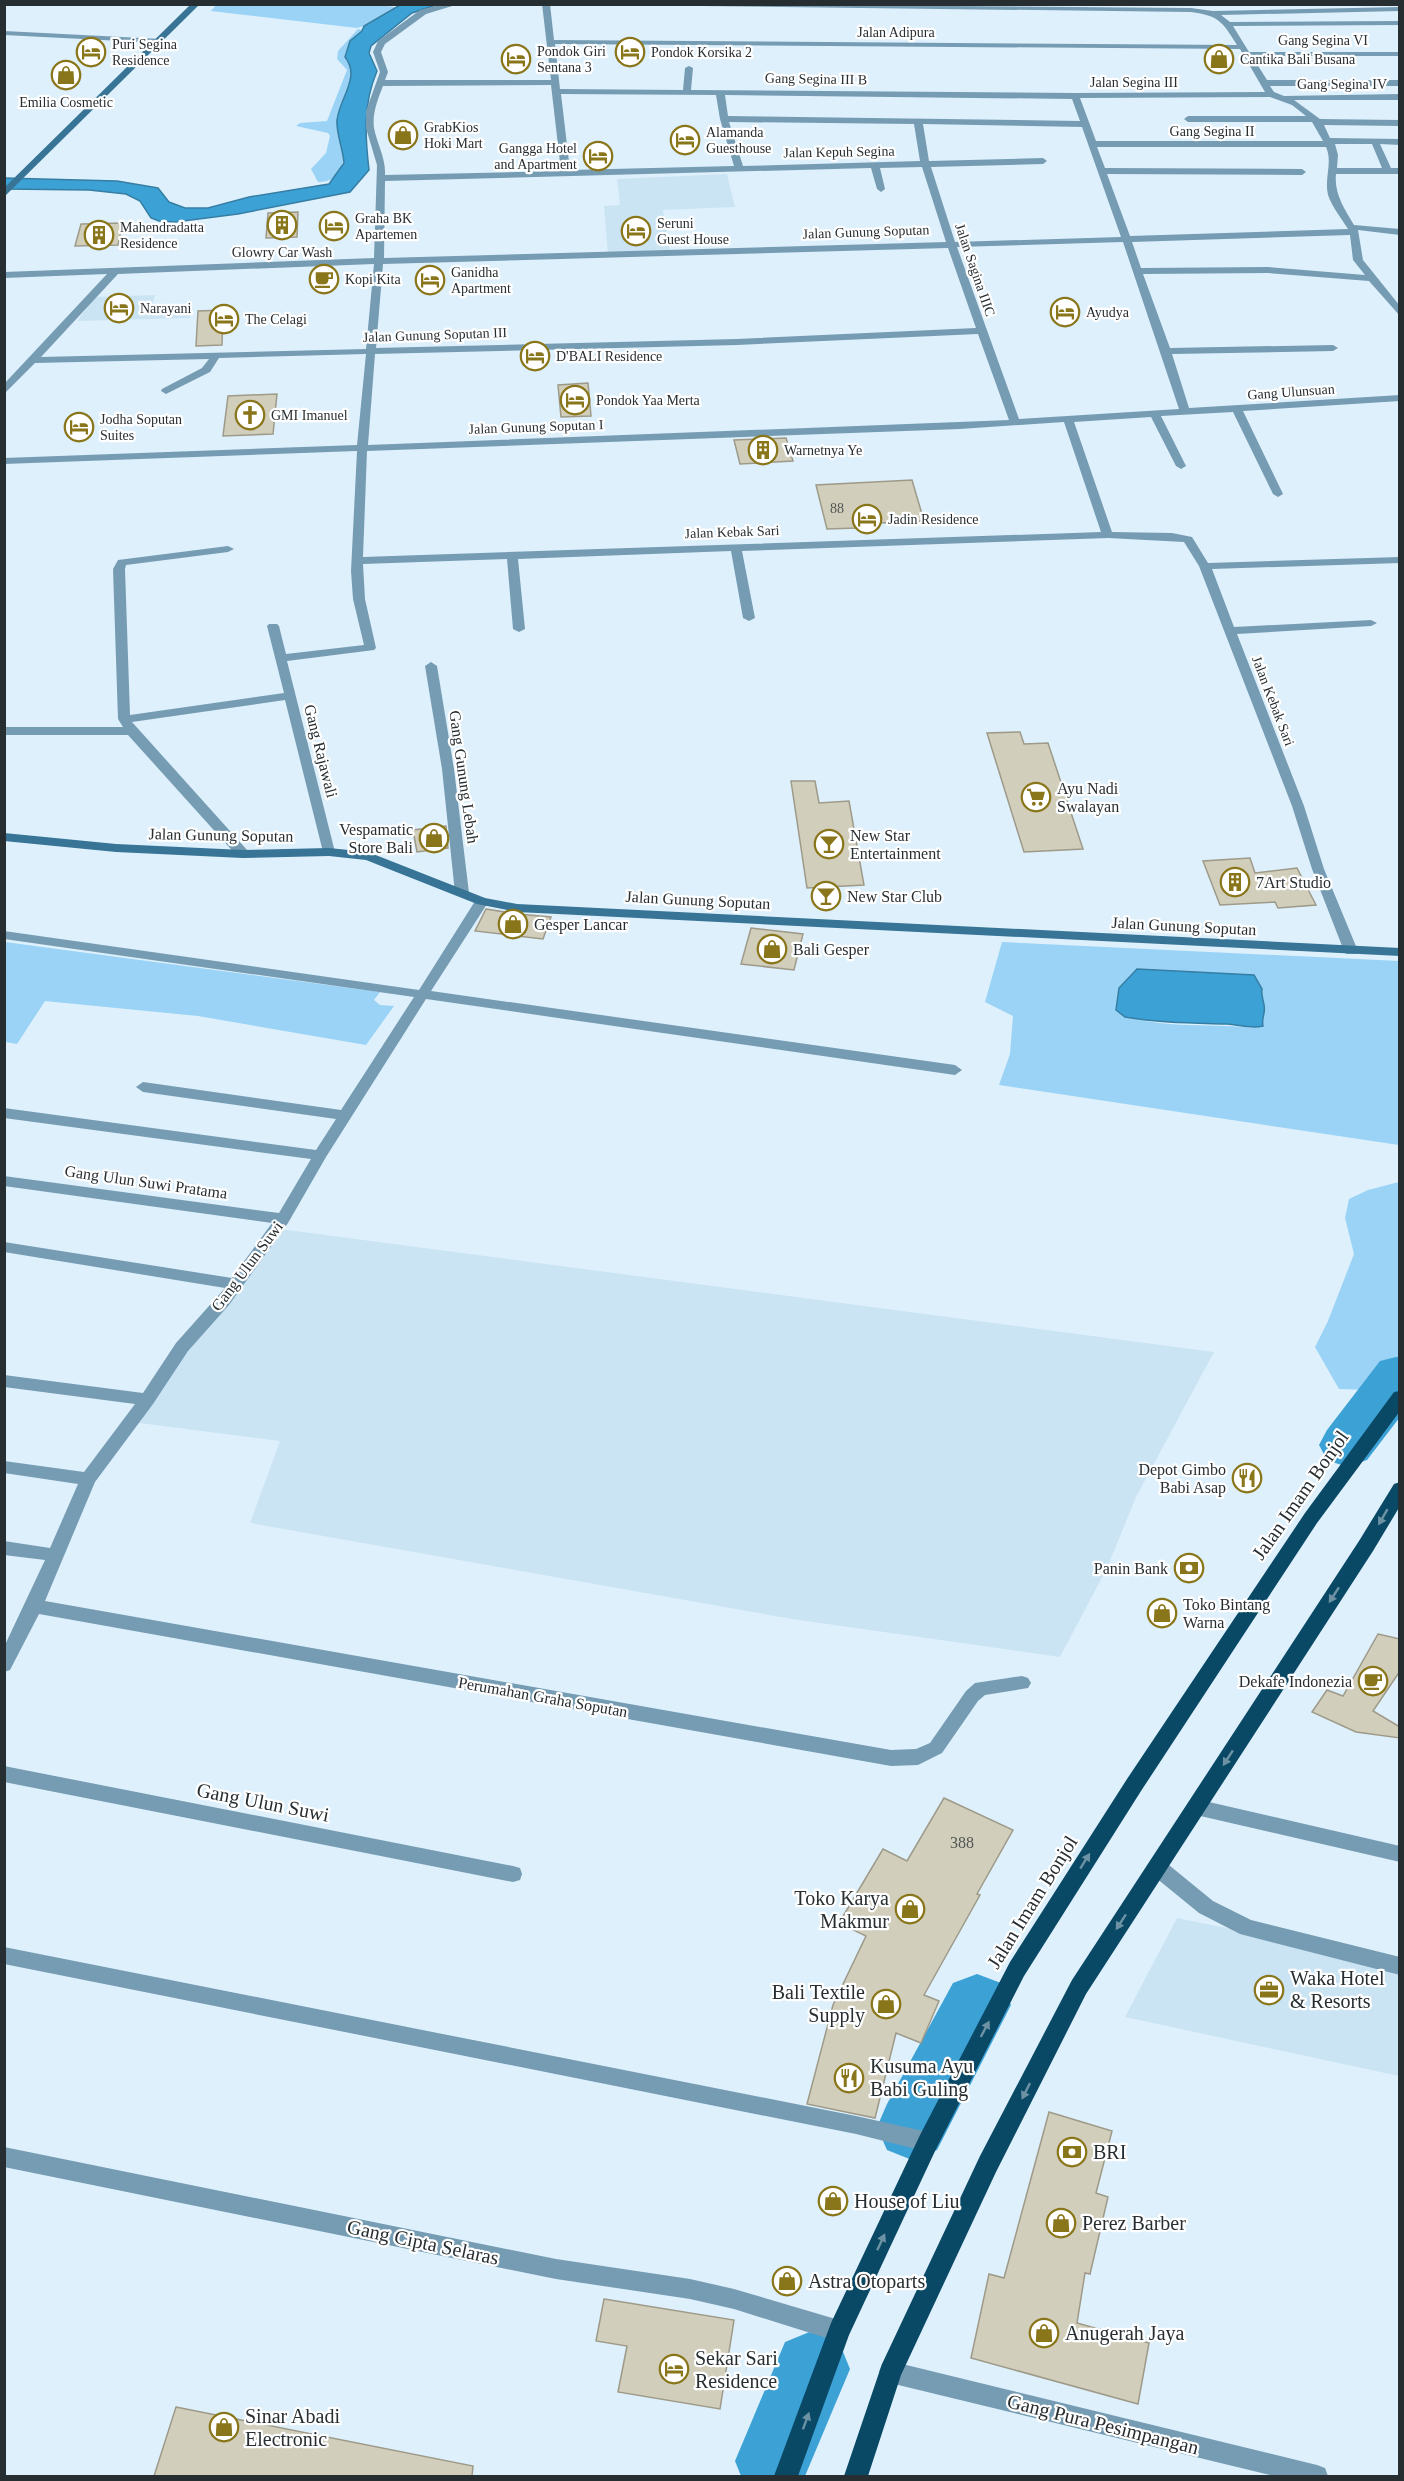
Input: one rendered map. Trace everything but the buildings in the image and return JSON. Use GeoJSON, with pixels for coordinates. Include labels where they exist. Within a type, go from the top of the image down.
{"type":"FeatureCollection","features":[{"type":"Feature","properties":{"kind":"highway","name":"Jalan Imam Bonjol"},"geometry":{"type":"LineString","coordinates":[[786,2476],[839,2331],[972,2053],[1029,1950],[1134,1785],[1311,1518],[1400,1396]]}},
{"type":"Feature","properties":{"kind":"highway"},"geometry":{"type":"LineString","coordinates":[[856,2476],[890,2372],[988,2164],[1074,1996],[1366,1546],[1400,1489]]}},
{"type":"Feature","properties":{"kind":"main road"},"geometry":{"type":"LineString","coordinates":[[5,194],[196,4]]}},
{"type":"Feature","properties":{"kind":"main road","name":"Jalan Gunung Soputan"},"geometry":{"type":"LineString","coordinates":[[4,837],[116,848],[243,854],[329,852],[368,856],[482,901],[517,908],[1400,952]]}},
{"type":"Feature","properties":{"kind":"street"},"geometry":{"type":"LineString","coordinates":[[281,658],[370,648],[359,598],[357,561],[362,448],[379,261],[381,165],[370,128],[370,111],[384,72],[378,52],[381,43],[423,12],[455,4]]}},
{"type":"Feature","properties":{"kind":"street"},"geometry":{"type":"LineString","coordinates":[[546,4],[566,174]]}},
{"type":"Feature","properties":{"kind":"street"},"geometry":{"type":"LineString","coordinates":[[700,4],[1190,7],[1213,13],[1400,9]]}},
{"type":"Feature","properties":{"kind":"street"},"geometry":{"type":"LineString","coordinates":[[1213,13],[1228,24],[1271,94]]}},
{"type":"Feature","properties":{"kind":"street"},"geometry":{"type":"LineString","coordinates":[[1228,24],[1400,23]]}},
{"type":"Feature","properties":{"kind":"street"},"geometry":{"type":"LineString","coordinates":[[4,33],[161,41]]}},
{"type":"Feature","properties":{"kind":"street","name":"Jalan Adipura"},"geometry":{"type":"LineString","coordinates":[[549,42],[1244,50]]}},
{"type":"Feature","properties":{"kind":"street","name":"Gang Segina VI"},"geometry":{"type":"LineString","coordinates":[[1244,50],[1400,54]]}},
{"type":"Feature","properties":{"kind":"street"},"geometry":{"type":"LineString","coordinates":[[687,92],[689,68]]}},
{"type":"Feature","properties":{"kind":"street","name":"Gang Segina III B"},"geometry":{"type":"LineString","coordinates":[[381,83],[687,92],[1075,96]]}},
{"type":"Feature","properties":{"kind":"street"},"geometry":{"type":"LineString","coordinates":[[1265,83],[1400,83]]}},
{"type":"Feature","properties":{"kind":"street"},"geometry":{"type":"LineString","coordinates":[[720,92],[724,119],[739,168]]}},
{"type":"Feature","properties":{"kind":"street","name":"Jalan Segina III"},"geometry":{"type":"LineString","coordinates":[[1126,238],[1075,96],[1271,94],[1284,97]]}},
{"type":"Feature","properties":{"kind":"street"},"geometry":{"type":"LineString","coordinates":[[1284,97],[1302,107],[1317,120],[1330,143],[1335,161],[1332,171],[1333,196],[1341,206],[1352,230],[1358,260],[1400,313]]}},
{"type":"Feature","properties":{"kind":"street","name":"Gang Segina IV"},"geometry":{"type":"LineString","coordinates":[[1284,97],[1400,97]]}},
{"type":"Feature","properties":{"kind":"street"},"geometry":{"type":"LineString","coordinates":[[724,119],[1086,124]]}},
{"type":"Feature","properties":{"kind":"street"},"geometry":{"type":"LineString","coordinates":[[1188,119],[1400,123]]}},
{"type":"Feature","properties":{"kind":"street","name":"Jalan Sagina IIIC"},"geometry":{"type":"LineString","coordinates":[[918,123],[925,163],[951,244],[1015,423]]}},
{"type":"Feature","properties":{"kind":"street"},"geometry":{"type":"LineString","coordinates":[[1377,146],[1400,142]]}},
{"type":"Feature","properties":{"kind":"street","name":"Gang Segina II"},"geometry":{"type":"LineString","coordinates":[[1093,144],[1330,143],[1377,146]]}},
{"type":"Feature","properties":{"kind":"street"},"geometry":{"type":"LineString","coordinates":[[1377,146],[1400,150]]}},
{"type":"Feature","properties":{"kind":"street"},"geometry":{"type":"LineString","coordinates":[[1377,146],[1388,171]]}},
{"type":"Feature","properties":{"kind":"street","name":"Jalan Kepuh Segina"},"geometry":{"type":"LineString","coordinates":[[381,178],[1043,160]]}},
{"type":"Feature","properties":{"kind":"street"},"geometry":{"type":"LineString","coordinates":[[875,165],[881,189]]}},
{"type":"Feature","properties":{"kind":"street"},"geometry":{"type":"LineString","coordinates":[[1103,171],[1302,172]]}},
{"type":"Feature","properties":{"kind":"street"},"geometry":{"type":"LineString","coordinates":[[1332,171],[1400,171]]}},
{"type":"Feature","properties":{"kind":"street","name":"Jalan Gunung Soputan"},"geometry":{"type":"LineString","coordinates":[[4,275],[1352,230],[1400,232]]}},
{"type":"Feature","properties":{"kind":"street"},"geometry":{"type":"LineString","coordinates":[[1108,535],[1068,420],[1185,412],[1126,238]]}},
{"type":"Feature","properties":{"kind":"street"},"geometry":{"type":"LineString","coordinates":[[1138,271],[1268,270],[1372,278]]}},
{"type":"Feature","properties":{"kind":"street"},"geometry":{"type":"LineString","coordinates":[[4,391],[115,271]]}},
{"type":"Feature","properties":{"kind":"street","name":"Jalan Gunung Soputan III"},"geometry":{"type":"LineString","coordinates":[[35,360],[737,342],[981,331]]}},
{"type":"Feature","properties":{"kind":"street"},"geometry":{"type":"LineString","coordinates":[[1166,351],[1333,348]]}},
{"type":"Feature","properties":{"kind":"street"},"geometry":{"type":"LineString","coordinates":[[166,391],[206,370],[216,356]]}},
{"type":"Feature","properties":{"kind":"street","name":"Gang Ulunsuan"},"geometry":{"type":"LineString","coordinates":[[1185,412],[1400,398]]}},
{"type":"Feature","properties":{"kind":"street"},"geometry":{"type":"LineString","coordinates":[[1237,409],[1278,494]]}},
{"type":"Feature","properties":{"kind":"street"},"geometry":{"type":"LineString","coordinates":[[1155,414],[1181,466]]}},
{"type":"Feature","properties":{"kind":"street","name":"Jalan Gunung Soputan I"},"geometry":{"type":"LineString","coordinates":[[4,462],[1068,420]]}},
{"type":"Feature","properties":{"kind":"street","name":"Jalan Kebak Sari"},"geometry":{"type":"LineString","coordinates":[[357,561],[1108,535],[1181,537],[1191,543],[1205,566],[1298,806],[1318,868],[1351,951]]}},
{"type":"Feature","properties":{"kind":"street"},"geometry":{"type":"LineString","coordinates":[[736,547],[749,618]]}},
{"type":"Feature","properties":{"kind":"street"},"geometry":{"type":"LineString","coordinates":[[228,549],[122,562],[119,568],[124,719],[131,731],[243,854]]}},
{"type":"Feature","properties":{"kind":"street"},"geometry":{"type":"LineString","coordinates":[[512,557],[519,629]]}},
{"type":"Feature","properties":{"kind":"street"},"geometry":{"type":"LineString","coordinates":[[1205,566],[1400,560]]}},
{"type":"Feature","properties":{"kind":"street"},"geometry":{"type":"LineString","coordinates":[[1230,631],[1371,623]]}},
{"type":"Feature","properties":{"kind":"street","name":"Gang Rajawali"},"geometry":{"type":"LineString","coordinates":[[273,626],[329,852]]}},
{"type":"Feature","properties":{"kind":"street","name":"Gang Gunung Lebah"},"geometry":{"type":"LineString","coordinates":[[431,666],[448,769],[462,893]]}},
{"type":"Feature","properties":{"kind":"street"},"geometry":{"type":"LineString","coordinates":[[124,719],[291,696]]}},
{"type":"Feature","properties":{"kind":"street"},"geometry":{"type":"LineString","coordinates":[[4,731],[131,731]]}},
{"type":"Feature","properties":{"kind":"street","name":"Gang Ulun Suwi"},"geometry":{"type":"LineString","coordinates":[[4,1665],[34,1606],[88,1479],[147,1400],[182,1347],[224,1301],[283,1219],[320,1155],[482,901]]}},
{"type":"Feature","properties":{"kind":"street"},"geometry":{"type":"LineString","coordinates":[[4,935],[955,1070]]}},
{"type":"Feature","properties":{"kind":"street"},"geometry":{"type":"LineString","coordinates":[[143,1087],[346,1116]]}},
{"type":"Feature","properties":{"kind":"street"},"geometry":{"type":"LineString","coordinates":[[4,1113],[320,1155]]}},
{"type":"Feature","properties":{"kind":"street","name":"Gang Ulun Suwi Pratama"},"geometry":{"type":"LineString","coordinates":[[4,1181],[283,1219]]}},
{"type":"Feature","properties":{"kind":"street"},"geometry":{"type":"LineString","coordinates":[[4,1247],[236,1284]]}},
{"type":"Feature","properties":{"kind":"street"},"geometry":{"type":"LineString","coordinates":[[4,1381],[147,1400]]}},
{"type":"Feature","properties":{"kind":"street"},"geometry":{"type":"LineString","coordinates":[[4,1467],[88,1479]]}},
{"type":"Feature","properties":{"kind":"street"},"geometry":{"type":"LineString","coordinates":[[4,1548],[55,1555]]}},
{"type":"Feature","properties":{"kind":"street","name":"Perumahan Graha Soputan"},"geometry":{"type":"LineString","coordinates":[[34,1606],[891,1758],[918,1757],[936,1748],[972,1696],[981,1688],[1022,1683]]}},
{"type":"Feature","properties":{"kind":"street","name":"Gang Ulun Suwi"},"geometry":{"type":"LineString","coordinates":[[4,1774],[513,1874]]}},
{"type":"Feature","properties":{"kind":"street"},"geometry":{"type":"LineString","coordinates":[[1196,1807],[1400,1854]]}},
{"type":"Feature","properties":{"kind":"street"},"geometry":{"type":"LineString","coordinates":[[1157,1866],[1206,1907],[1247,1928],[1400,1966]]}},
{"type":"Feature","properties":{"kind":"street"},"geometry":{"type":"LineString","coordinates":[[4,1955],[856,2125],[928,2142]]}},
{"type":"Feature","properties":{"kind":"street","name":"Gang Cipta Selaras"},"geometry":{"type":"LineString","coordinates":[[4,2157],[556,2269],[690,2289],[734,2299],[839,2331]]}},
{"type":"Feature","properties":{"kind":"street","name":"Gang Pura Pesimpangan"},"geometry":{"type":"LineString","coordinates":[[890,2372],[1317,2476]]}},
{"type":"Feature","properties":{"kind":"shaded area"},"geometry":{"type":"Polygon","coordinates":[[[217,4],[371,4],[395,7],[357,28],[211,11],[217,4]]]}},
{"type":"Feature","properties":{"kind":"shaded area"},"geometry":{"type":"Polygon","coordinates":[[[400,5],[436,5],[412,13],[371,46],[369,53],[377,71],[369,95],[366,120],[369,170],[350,192],[238,214],[175,222],[151,218],[140,201],[126,194],[89,190],[5,189],[5,178],[117,181],[158,188],[169,202],[185,208],[208,208],[249,197],[329,184],[344,163],[337,120],[350,80],[351,72],[345,57],[350,41],[362,31],[364,26],[400,5]]]}},
{"type":"Feature","properties":{"kind":"shaded area"},"geometry":{"type":"Polygon","coordinates":[[[358,29],[363,30],[350,41],[345,57],[351,70],[351,76],[342,102],[340,117],[343,162],[333,178],[318,182],[311,169],[326,153],[330,136],[328,133],[296,126],[300,123],[327,121],[347,70],[337,59],[338,51],[358,29]]]}},
{"type":"Feature","properties":{"kind":"shaded area","name":"Seruni Guest House"},"geometry":{"type":"Polygon","coordinates":[[[727,174],[735,207],[663,210],[670,252],[608,255],[604,206],[620,205],[617,179],[727,174]]]}},
{"type":"Feature","properties":{"kind":"shaded area","name":"Narayani"},"geometry":{"type":"Polygon","coordinates":[[[155,295],[151,309],[193,307],[190,318],[77,321],[95,297],[155,295]]]}},
{"type":"Feature","properties":{"kind":"shaded area"},"geometry":{"type":"Polygon","coordinates":[[[5,942],[380,992],[374,1000],[380,1005],[394,1006],[366,1045],[198,1016],[45,1001],[17,1044],[5,1042],[5,942]]]}},
{"type":"Feature","properties":{"kind":"shaded area"},"geometry":{"type":"Polygon","coordinates":[[[1002,942],[1399,961],[1399,1145],[999,1085],[1010,1054],[1013,1016],[985,1002],[1002,942]],[[1254,975],[1119,988],[1116,1010],[1143,1021],[1252,1028],[1264,1011],[1262,989],[1254,975]]]}},
{"type":"Feature","properties":{"kind":"shaded area"},"geometry":{"type":"Polygon","coordinates":[[[1137,969],[1254,975],[1262,989],[1263,1026],[1163,1022],[1125,1017],[1116,1010],[1119,988],[1137,969]]]}},
{"type":"Feature","properties":{"kind":"shaded area"},"geometry":{"type":"Polygon","coordinates":[[[1399,1182],[1399,1354],[1373,1390],[1339,1389],[1315,1347],[1328,1321],[1354,1254],[1345,1218],[1349,1199],[1368,1190],[1399,1182]]]}},
{"type":"Feature","properties":{"kind":"shaded area"},"geometry":{"type":"Polygon","coordinates":[[[280,1229],[1214,1352],[1136,1497],[1107,1568],[1060,1657],[792,1619],[250,1523],[280,1441],[132,1422],[280,1229]]]}},
{"type":"Feature","properties":{"kind":"shaded area","name":"Waka Hotel & Resorts"},"geometry":{"type":"Polygon","coordinates":[[[1177,1918],[1399,1963],[1399,2076],[1125,2017],[1177,1918]]]}},
{"type":"Feature","properties":{"kind":"waterway"},"geometry":{"type":"LineString","coordinates":[[1347,1445],[1400,1376]]}},
{"type":"Feature","properties":{"kind":"waterway"},"geometry":{"type":"LineString","coordinates":[[912,2127],[977,2005]]}},
{"type":"Feature","properties":{"kind":"waterway"},"geometry":{"type":"LineString","coordinates":[[773,2461],[812,2369]]}},
{"type":"Feature","properties":{"kind":"place","name":"Puri Segina Residence"},"geometry":{"type":"Point","coordinates":[91,52]}},
{"type":"Feature","properties":{"kind":"place","name":"Pondok Korsika 2"},"geometry":{"type":"Point","coordinates":[630,52]}},
{"type":"Feature","properties":{"kind":"place","name":"Pondok Giri Sentana 3"},"geometry":{"type":"Point","coordinates":[516,59]}},
{"type":"Feature","properties":{"kind":"place","name":"Cantika Bali Busana"},"geometry":{"type":"Point","coordinates":[1219,59]}},
{"type":"Feature","properties":{"kind":"place","name":"Emilia Cosmetic"},"geometry":{"type":"Point","coordinates":[66,75]}},
{"type":"Feature","properties":{"kind":"place","name":"GrabKios Hoki Mart"},"geometry":{"type":"Point","coordinates":[403,135]}},
{"type":"Feature","properties":{"kind":"place","name":"Alamanda Guesthouse"},"geometry":{"type":"Point","coordinates":[685,140]}},
{"type":"Feature","properties":{"kind":"place","name":"Gangga Hotel and Apartment"},"geometry":{"type":"Point","coordinates":[598,156]}},
{"type":"Feature","properties":{"kind":"place","name":"Glowry Car Wash"},"geometry":{"type":"Point","coordinates":[282,225]}},
{"type":"Feature","properties":{"kind":"place","name":"Graha BK Apartemen"},"geometry":{"type":"Point","coordinates":[334,226]}},
{"type":"Feature","properties":{"kind":"place","name":"Seruni Guest House"},"geometry":{"type":"Point","coordinates":[636,231]}},
{"type":"Feature","properties":{"kind":"place","name":"Mahendradatta Residence"},"geometry":{"type":"Point","coordinates":[99,235]}},
{"type":"Feature","properties":{"kind":"place","name":"Kopi Kita"},"geometry":{"type":"Point","coordinates":[324,279]}},
{"type":"Feature","properties":{"kind":"place","name":"Ganidha Apartment"},"geometry":{"type":"Point","coordinates":[430,280]}},
{"type":"Feature","properties":{"kind":"place","name":"Narayani"},"geometry":{"type":"Point","coordinates":[119,308]}},
{"type":"Feature","properties":{"kind":"place","name":"Ayudya"},"geometry":{"type":"Point","coordinates":[1065,312]}},
{"type":"Feature","properties":{"kind":"place","name":"The Celagi"},"geometry":{"type":"Point","coordinates":[224,319]}},
{"type":"Feature","properties":{"kind":"place","name":"D'BALI Residence"},"geometry":{"type":"Point","coordinates":[535,356]}},
{"type":"Feature","properties":{"kind":"place","name":"Pondok Yaa Merta"},"geometry":{"type":"Point","coordinates":[575,400]}},
{"type":"Feature","properties":{"kind":"place","name":"GMI Imanuel"},"geometry":{"type":"Point","coordinates":[250,415]}},
{"type":"Feature","properties":{"kind":"place","name":"Jodha Soputan Suites"},"geometry":{"type":"Point","coordinates":[79,427]}},
{"type":"Feature","properties":{"kind":"place","name":"Warnetnya Ye"},"geometry":{"type":"Point","coordinates":[763,450]}},
{"type":"Feature","properties":{"kind":"place","name":"Jadin Residence"},"geometry":{"type":"Point","coordinates":[867,519]}},
{"type":"Feature","properties":{"kind":"place","name":"Ayu Nadi Swalayan"},"geometry":{"type":"Point","coordinates":[1036,797]}},
{"type":"Feature","properties":{"kind":"place","name":"Vespamatic Store Bali"},"geometry":{"type":"Point","coordinates":[434,838]}},
{"type":"Feature","properties":{"kind":"place","name":"New Star Entertainment"},"geometry":{"type":"Point","coordinates":[829,844]}},
{"type":"Feature","properties":{"kind":"place","name":"7Art Studio"},"geometry":{"type":"Point","coordinates":[1235,882]}},
{"type":"Feature","properties":{"kind":"place","name":"New Star Club"},"geometry":{"type":"Point","coordinates":[826,896]}},
{"type":"Feature","properties":{"kind":"place","name":"Gesper Lancar"},"geometry":{"type":"Point","coordinates":[513,924]}},
{"type":"Feature","properties":{"kind":"place","name":"Bali Gesper"},"geometry":{"type":"Point","coordinates":[772,949]}},
{"type":"Feature","properties":{"kind":"place","name":"Depot Gimbo Babi Asap"},"geometry":{"type":"Point","coordinates":[1247,1478]}},
{"type":"Feature","properties":{"kind":"place","name":"Panin Bank"},"geometry":{"type":"Point","coordinates":[1189,1568]}},
{"type":"Feature","properties":{"kind":"place","name":"Toko Bintang Warna"},"geometry":{"type":"Point","coordinates":[1162,1613]}},
{"type":"Feature","properties":{"kind":"place","name":"Dekafe Indonezia"},"geometry":{"type":"Point","coordinates":[1373,1681]}},
{"type":"Feature","properties":{"kind":"place","name":"Toko Karya Makmur"},"geometry":{"type":"Point","coordinates":[910,1909]}},
{"type":"Feature","properties":{"kind":"place","name":"Waka Hotel & Resorts"},"geometry":{"type":"Point","coordinates":[1269,1990]}},
{"type":"Feature","properties":{"kind":"place","name":"Bali Textile Supply"},"geometry":{"type":"Point","coordinates":[886,2004]}},
{"type":"Feature","properties":{"kind":"place","name":"Kusuma Ayu Babi Guling"},"geometry":{"type":"Point","coordinates":[849,2078]}},
{"type":"Feature","properties":{"kind":"place","name":"BRI"},"geometry":{"type":"Point","coordinates":[1072,2152]}},
{"type":"Feature","properties":{"kind":"place","name":"House of Liu"},"geometry":{"type":"Point","coordinates":[833,2201]}},
{"type":"Feature","properties":{"kind":"place","name":"Perez Barber"},"geometry":{"type":"Point","coordinates":[1061,2223]}},
{"type":"Feature","properties":{"kind":"place","name":"Astra Otoparts"},"geometry":{"type":"Point","coordinates":[787,2281]}},
{"type":"Feature","properties":{"kind":"place","name":"Anugerah Jaya"},"geometry":{"type":"Point","coordinates":[1044,2333]}},
{"type":"Feature","properties":{"kind":"place","name":"Sekar Sari Residence"},"geometry":{"type":"Point","coordinates":[674,2369]}},
{"type":"Feature","properties":{"kind":"place","name":"Sinar Abadi Electronic"},"geometry":{"type":"Point","coordinates":[224,2427]}}]}
